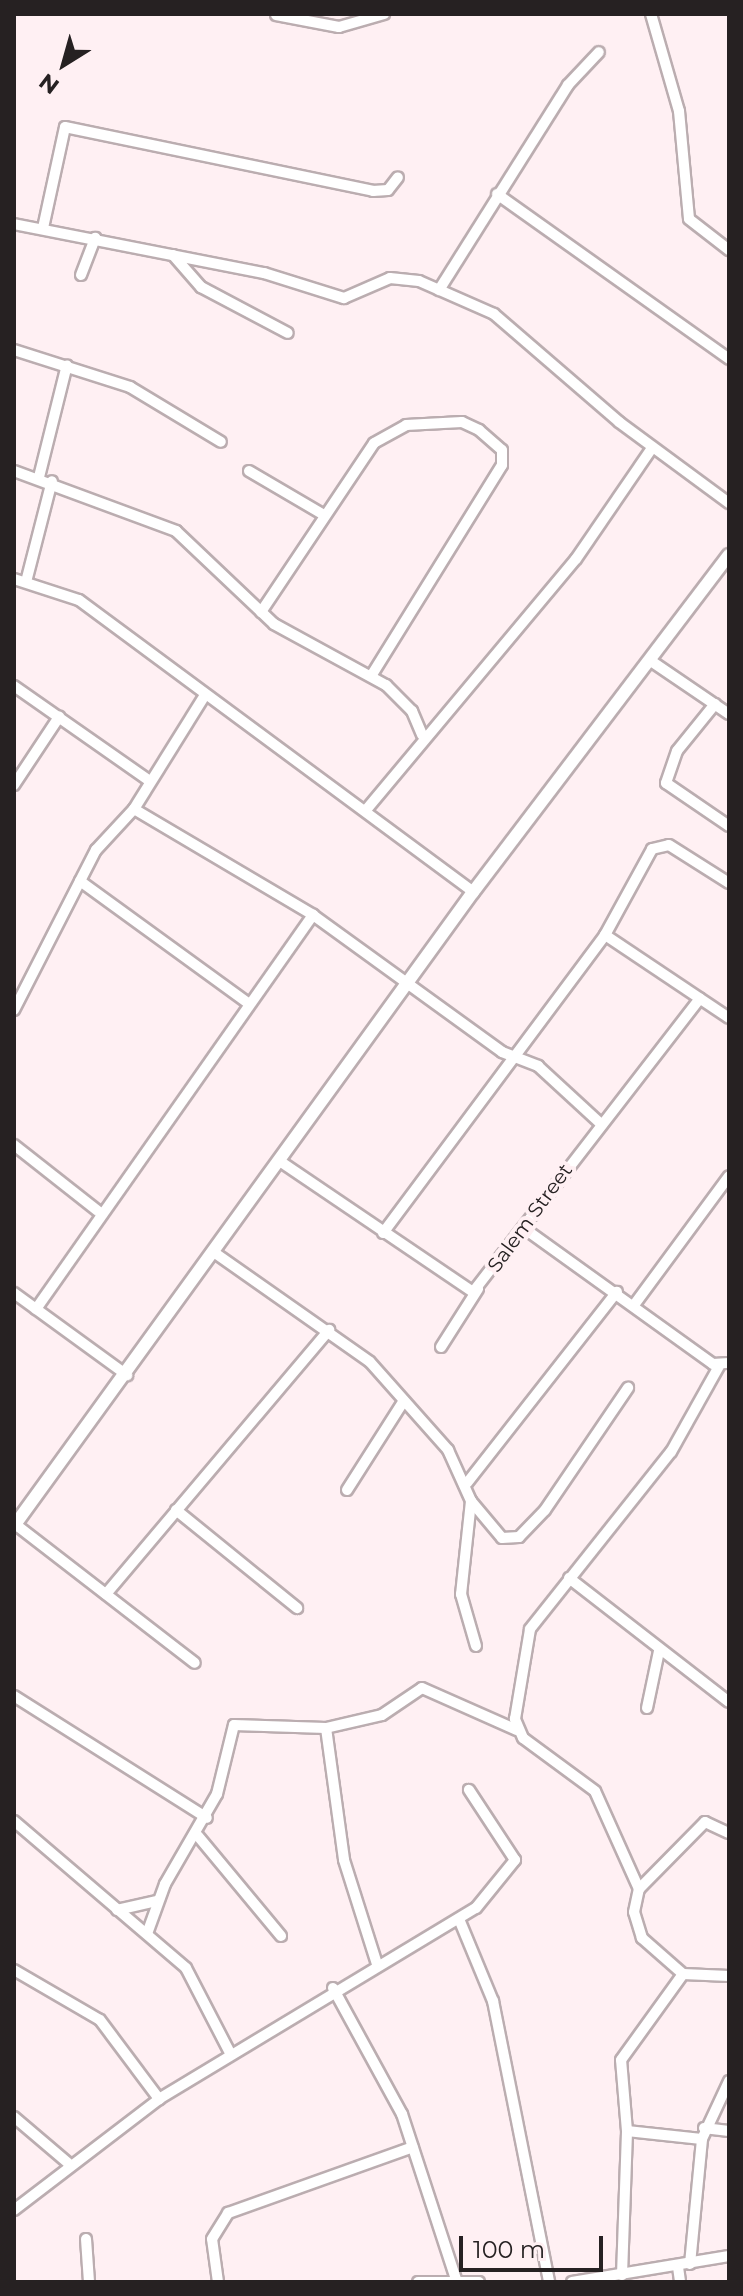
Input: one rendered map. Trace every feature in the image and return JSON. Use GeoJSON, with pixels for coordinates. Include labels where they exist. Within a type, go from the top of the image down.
{"type":"FeatureCollection","features":[{"type":"Feature","properties":{"kind":"street"},"geometry":{"type":"LineString","coordinates":[[276,15],[295,16],[339,27],[384,14]]}},
{"type":"Feature","properties":{"kind":"street"},"geometry":{"type":"LineString","coordinates":[[651,14],[679,111],[689,219],[729,250]]}},
{"type":"Feature","properties":{"kind":"street"},"geometry":{"type":"LineString","coordinates":[[439,290],[568,85],[599,52]]}},
{"type":"Feature","properties":{"kind":"street"},"geometry":{"type":"LineString","coordinates":[[43,228],[65,127],[373,191],[388,190],[398,177]]}},
{"type":"Feature","properties":{"kind":"street"},"geometry":{"type":"LineString","coordinates":[[497,194],[729,359]]}},
{"type":"Feature","properties":{"kind":"street"},"geometry":{"type":"LineString","coordinates":[[14,224],[173,255],[344,298],[390,278],[439,290],[494,314],[652,448],[729,503]]}},
{"type":"Feature","properties":{"kind":"street"},"geometry":{"type":"LineString","coordinates":[[81,275],[95,238]]}},
{"type":"Feature","properties":{"kind":"street"},"geometry":{"type":"LineString","coordinates":[[173,255],[201,287],[288,333]]}},
{"type":"Feature","properties":{"kind":"street"},"geometry":{"type":"LineString","coordinates":[[14,350],[130,387],[221,442]]}},
{"type":"Feature","properties":{"kind":"street"},"geometry":{"type":"LineString","coordinates":[[39,477],[67,365]]}},
{"type":"Feature","properties":{"kind":"street"},"geometry":{"type":"LineString","coordinates":[[261,612],[324,515],[389,431],[462,422],[502,450],[486,499],[372,675]]}},
{"type":"Feature","properties":{"kind":"street"},"geometry":{"type":"LineString","coordinates":[[366,810],[422,735],[576,559],[652,448]]}},
{"type":"Feature","properties":{"kind":"street"},"geometry":{"type":"LineString","coordinates":[[14,471],[52,481],[176,531],[261,612],[372,675],[412,711],[422,735]]}},
{"type":"Feature","properties":{"kind":"street"},"geometry":{"type":"LineString","coordinates":[[249,471],[324,515]]}},
{"type":"Feature","properties":{"kind":"street"},"geometry":{"type":"LineString","coordinates":[[26,582],[52,481]]}},
{"type":"Feature","properties":{"kind":"street"},"geometry":{"type":"LineString","coordinates":[[195,1663],[14,1525],[127,1375],[473,892],[729,555]]}},
{"type":"Feature","properties":{"kind":"street"},"geometry":{"type":"LineString","coordinates":[[14,579],[79,600],[203,698],[366,810],[473,892]]}},
{"type":"Feature","properties":{"kind":"street"},"geometry":{"type":"LineString","coordinates":[[651,661],[729,714]]}},
{"type":"Feature","properties":{"kind":"street"},"geometry":{"type":"LineString","coordinates":[[14,686],[147,779]]}},
{"type":"Feature","properties":{"kind":"street"},"geometry":{"type":"LineString","coordinates":[[14,1010],[96,850],[134,809],[147,779],[203,698]]}},
{"type":"Feature","properties":{"kind":"street"},"geometry":{"type":"LineString","coordinates":[[715,704],[677,751],[666,783],[729,826]]}},
{"type":"Feature","properties":{"kind":"street"},"geometry":{"type":"LineString","coordinates":[[14,785],[59,717]]}},
{"type":"Feature","properties":{"kind":"street"},"geometry":{"type":"LineString","coordinates":[[134,809],[313,915],[511,1055],[551,1076],[599,1122]]}},
{"type":"Feature","properties":{"kind":"street"},"geometry":{"type":"LineString","coordinates":[[383,1233],[511,1055],[605,935],[658,844],[729,883]]}},
{"type":"Feature","properties":{"kind":"street"},"geometry":{"type":"LineString","coordinates":[[80,881],[248,1003]]}},
{"type":"Feature","properties":{"kind":"street"},"geometry":{"type":"LineString","coordinates":[[36,1309],[98,1211],[313,915]]}},
{"type":"Feature","properties":{"kind":"street"},"geometry":{"type":"LineString","coordinates":[[605,935],[729,1018]]}},
{"type":"Feature","properties":{"kind":"street","name":"Salem Street"},"geometry":{"type":"LineString","coordinates":[[281,1162],[468,1291],[479,1288],[525,1229],[599,1122],[700,998]]}},
{"type":"Feature","properties":{"kind":"street"},"geometry":{"type":"LineString","coordinates":[[14,1145],[98,1211]]}},
{"type":"Feature","properties":{"kind":"street"},"geometry":{"type":"LineString","coordinates":[[634,1305],[729,1176]]}},
{"type":"Feature","properties":{"kind":"street"},"geometry":{"type":"LineString","coordinates":[[517,1730],[525,1637],[671,1452],[724,1364],[525,1229]]}},
{"type":"Feature","properties":{"kind":"street"},"geometry":{"type":"LineString","coordinates":[[215,1253],[329,1330],[370,1362],[403,1402],[428,1423],[467,1483],[471,1501],[461,1594],[476,1646]]}},
{"type":"Feature","properties":{"kind":"street"},"geometry":{"type":"LineString","coordinates":[[441,1347],[479,1288]]}},
{"type":"Feature","properties":{"kind":"street"},"geometry":{"type":"LineString","coordinates":[[467,1483],[617,1292]]}},
{"type":"Feature","properties":{"kind":"street"},"geometry":{"type":"LineString","coordinates":[[14,1293],[127,1375]]}},
{"type":"Feature","properties":{"kind":"street"},"geometry":{"type":"LineString","coordinates":[[106,1594],[329,1330]]}},
{"type":"Feature","properties":{"kind":"street"},"geometry":{"type":"LineString","coordinates":[[471,1501],[490,1529],[519,1537],[593,1448],[628,1388]]}},
{"type":"Feature","properties":{"kind":"street"},"geometry":{"type":"LineString","coordinates":[[347,1490],[403,1402]]}},
{"type":"Feature","properties":{"kind":"street"},"geometry":{"type":"LineString","coordinates":[[176,1510],[297,1608]]}},
{"type":"Feature","properties":{"kind":"street"},"geometry":{"type":"LineString","coordinates":[[569,1578],[659,1651],[683,1660],[729,1702]]}},
{"type":"Feature","properties":{"kind":"street"},"geometry":{"type":"LineString","coordinates":[[647,1708],[659,1651]]}},
{"type":"Feature","properties":{"kind":"street"},"geometry":{"type":"LineString","coordinates":[[148,1931],[157,1901],[207,1818],[234,1725],[326,1728],[382,1715],[422,1688],[517,1730],[595,1791],[639,1889]]}},
{"type":"Feature","properties":{"kind":"street"},"geometry":{"type":"LineString","coordinates":[[14,1696],[207,1818]]}},
{"type":"Feature","properties":{"kind":"street"},"geometry":{"type":"LineString","coordinates":[[326,1728],[346,1871],[377,1964]]}},
{"type":"Feature","properties":{"kind":"street"},"geometry":{"type":"LineString","coordinates":[[14,2210],[68,2163],[159,2099],[333,1988],[459,1919],[515,1860],[469,1790]]}},
{"type":"Feature","properties":{"kind":"street"},"geometry":{"type":"LineString","coordinates":[[14,1821],[117,1910],[148,1931],[186,1968],[230,2053]]}},
{"type":"Feature","properties":{"kind":"street"},"geometry":{"type":"LineString","coordinates":[[729,1833],[705,1822],[639,1889],[634,1912],[642,1938],[683,1974],[729,1976]]}},
{"type":"Feature","properties":{"kind":"street"},"geometry":{"type":"LineString","coordinates":[[198,1836],[281,1936]]}},
{"type":"Feature","properties":{"kind":"street"},"geometry":{"type":"LineString","coordinates":[[117,1910],[157,1901]]}},
{"type":"Feature","properties":{"kind":"street"},"geometry":{"type":"LineString","coordinates":[[459,1919],[493,2001],[549,2282]]}},
{"type":"Feature","properties":{"kind":"street"},"geometry":{"type":"LineString","coordinates":[[14,1970],[100,2020],[159,2099]]}},
{"type":"Feature","properties":{"kind":"street"},"geometry":{"type":"LineString","coordinates":[[622,2275],[627,2131],[621,2060],[683,1974]]}},
{"type":"Feature","properties":{"kind":"street"},"geometry":{"type":"LineString","coordinates":[[333,1988],[413,2147],[456,2279]]}},
{"type":"Feature","properties":{"kind":"street"},"geometry":{"type":"LineString","coordinates":[[690,2264],[703,2134],[729,2081]]}},
{"type":"Feature","properties":{"kind":"street"},"geometry":{"type":"LineString","coordinates":[[14,2117],[68,2163]]}},
{"type":"Feature","properties":{"kind":"street"},"geometry":{"type":"LineString","coordinates":[[627,2131],[703,2134],[729,2131]]}},
{"type":"Feature","properties":{"kind":"street"},"geometry":{"type":"LineString","coordinates":[[218,2282],[212,2239],[228,2213],[413,2147]]}},
{"type":"Feature","properties":{"kind":"street"},"geometry":{"type":"LineString","coordinates":[[86,2239],[89,2282]]}},
{"type":"Feature","properties":{"kind":"street"},"geometry":{"type":"LineString","coordinates":[[572,2282],[678,2267],[729,2256]]}},
{"type":"Feature","properties":{"kind":"street"},"geometry":{"type":"LineString","coordinates":[[678,2267],[680,2282]]}},
{"type":"Feature","properties":{"kind":"street"},"geometry":{"type":"LineString","coordinates":[[418,2282],[456,2279],[479,2282]]}}]}
